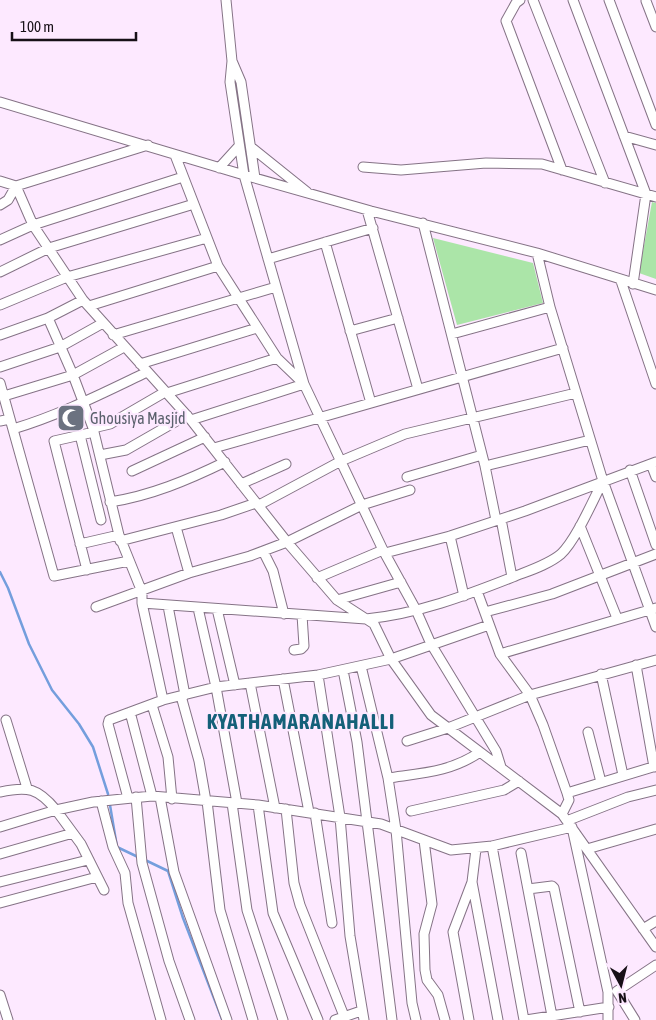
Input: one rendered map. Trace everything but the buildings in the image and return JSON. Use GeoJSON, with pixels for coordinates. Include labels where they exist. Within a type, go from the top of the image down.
{"type":"FeatureCollection","features":[{"type":"Feature","properties":{"kind":"street"},"geometry":{"type":"LineString","coordinates":[[226,0],[232,61],[230,82],[244,175],[304,384],[431,644],[496,751],[501,768]]}},
{"type":"Feature","properties":{"kind":"street"},"geometry":{"type":"LineString","coordinates":[[520,0],[516,3],[506,21],[562,170]]}},
{"type":"Feature","properties":{"kind":"street"},"geometry":{"type":"LineString","coordinates":[[533,0],[605,182]]}},
{"type":"Feature","properties":{"kind":"street"},"geometry":{"type":"LineString","coordinates":[[573,0],[646,194],[633,284]]}},
{"type":"Feature","properties":{"kind":"street"},"geometry":{"type":"LineString","coordinates":[[609,0],[656,125]]}},
{"type":"Feature","properties":{"kind":"street"},"geometry":{"type":"LineString","coordinates":[[642,0],[656,2]]}},
{"type":"Feature","properties":{"kind":"street"},"geometry":{"type":"LineString","coordinates":[[646,1],[656,27]]}},
{"type":"Feature","properties":{"kind":"street"},"geometry":{"type":"LineString","coordinates":[[232,61],[241,82],[256,178]]}},
{"type":"Feature","properties":{"kind":"street"},"geometry":{"type":"LineString","coordinates":[[0,102],[148,144],[175,155],[219,168],[368,210],[537,253],[621,281],[656,290]]}},
{"type":"Feature","properties":{"kind":"street"},"geometry":{"type":"LineString","coordinates":[[624,136],[656,145]]}},
{"type":"Feature","properties":{"kind":"street"},"geometry":{"type":"LineString","coordinates":[[0,180],[16,186],[148,144]]}},
{"type":"Feature","properties":{"kind":"street"},"geometry":{"type":"LineString","coordinates":[[219,168],[239,146]]}},
{"type":"Feature","properties":{"kind":"street"},"geometry":{"type":"LineString","coordinates":[[251,147],[310,194]]}},
{"type":"Feature","properties":{"kind":"street"},"geometry":{"type":"LineString","coordinates":[[175,155],[218,266],[238,300],[278,358],[304,384]]}},
{"type":"Feature","properties":{"kind":"street"},"geometry":{"type":"LineString","coordinates":[[363,167],[401,170],[486,162],[542,164],[656,197]]}},
{"type":"Feature","properties":{"kind":"street"},"geometry":{"type":"LineString","coordinates":[[0,240],[33,225],[183,178]]}},
{"type":"Feature","properties":{"kind":"street"},"geometry":{"type":"LineString","coordinates":[[0,205],[8,200],[16,186]]}},
{"type":"Feature","properties":{"kind":"street"},"geometry":{"type":"LineString","coordinates":[[16,186],[33,225],[86,303],[189,418],[286,542],[337,600],[374,624],[391,659],[431,716],[568,820],[656,947]]}},
{"type":"Feature","properties":{"kind":"street"},"geometry":{"type":"LineString","coordinates":[[0,272],[49,248],[194,204]]}},
{"type":"Feature","properties":{"kind":"street"},"geometry":{"type":"LineString","coordinates":[[368,210],[418,389]]}},
{"type":"Feature","properties":{"kind":"street"},"geometry":{"type":"LineString","coordinates":[[423,224],[512,577]]}},
{"type":"Feature","properties":{"kind":"street"},"geometry":{"type":"LineString","coordinates":[[268,259],[372,228]]}},
{"type":"Feature","properties":{"kind":"street"},"geometry":{"type":"LineString","coordinates":[[0,305],[67,276],[207,238]]}},
{"type":"Feature","properties":{"kind":"street"},"geometry":{"type":"LineString","coordinates":[[325,242],[371,403]]}},
{"type":"Feature","properties":{"kind":"street"},"geometry":{"type":"LineString","coordinates":[[537,253],[550,307],[603,481],[633,564],[654,609],[656,626]]}},
{"type":"Feature","properties":{"kind":"street"},"geometry":{"type":"LineString","coordinates":[[0,335],[86,303],[218,266]]}},
{"type":"Feature","properties":{"kind":"street"},"geometry":{"type":"LineString","coordinates":[[621,281],[656,384]]}},
{"type":"Feature","properties":{"kind":"street"},"geometry":{"type":"LineString","coordinates":[[113,335],[238,300],[276,287]]}},
{"type":"Feature","properties":{"kind":"street"},"geometry":{"type":"LineString","coordinates":[[452,334],[550,307]]}},
{"type":"Feature","properties":{"kind":"street"},"geometry":{"type":"LineString","coordinates":[[48,318],[94,430],[120,538],[142,592],[142,603],[163,700]]}},
{"type":"Feature","properties":{"kind":"street"},"geometry":{"type":"LineString","coordinates":[[350,331],[398,318]]}},
{"type":"Feature","properties":{"kind":"street"},"geometry":{"type":"LineString","coordinates":[[0,367],[60,347],[103,323]]}},
{"type":"Feature","properties":{"kind":"street"},"geometry":{"type":"LineString","coordinates":[[140,364],[257,328]]}},
{"type":"Feature","properties":{"kind":"street"},"geometry":{"type":"LineString","coordinates":[[4,396],[73,375],[124,346]]}},
{"type":"Feature","properties":{"kind":"street"},"geometry":{"type":"LineString","coordinates":[[214,448],[563,348]]}},
{"type":"Feature","properties":{"kind":"street"},"geometry":{"type":"LineString","coordinates":[[87,570],[54,441],[80,435],[110,424],[166,393],[278,358]]}},
{"type":"Feature","properties":{"kind":"street"},"geometry":{"type":"LineString","coordinates":[[13,429],[41,421],[147,372]]}},
{"type":"Feature","properties":{"kind":"street"},"geometry":{"type":"LineString","coordinates":[[0,383],[54,576],[130,561]]}},
{"type":"Feature","properties":{"kind":"street"},"geometry":{"type":"LineString","coordinates":[[100,455],[126,450],[189,418],[304,384]]}},
{"type":"Feature","properties":{"kind":"street"},"geometry":{"type":"LineString","coordinates":[[80,544],[176,527],[257,504],[341,462],[405,434],[576,393]]}},
{"type":"Feature","properties":{"kind":"street"},"geometry":{"type":"LineString","coordinates":[[0,421],[10,419]]}},
{"type":"Feature","properties":{"kind":"street"},"geometry":{"type":"LineString","coordinates":[[80,435],[101,520]]}},
{"type":"Feature","properties":{"kind":"street"},"geometry":{"type":"LineString","coordinates":[[132,471],[205,437]]}},
{"type":"Feature","properties":{"kind":"street"},"geometry":{"type":"LineString","coordinates":[[485,466],[590,440]]}},
{"type":"Feature","properties":{"kind":"street"},"geometry":{"type":"LineString","coordinates":[[407,477],[482,455]]}},
{"type":"Feature","properties":{"kind":"street"},"geometry":{"type":"LineString","coordinates":[[110,502],[146,495],[194,478],[225,462]]}},
{"type":"Feature","properties":{"kind":"street"},"geometry":{"type":"LineString","coordinates":[[318,578],[384,551],[450,536],[653,463],[656,477]]}},
{"type":"Feature","properties":{"kind":"street"},"geometry":{"type":"LineString","coordinates":[[242,484],[286,464]]}},
{"type":"Feature","properties":{"kind":"street"},"geometry":{"type":"LineString","coordinates":[[630,470],[656,545]]}},
{"type":"Feature","properties":{"kind":"street"},"geometry":{"type":"LineString","coordinates":[[142,603],[217,610],[366,619],[397,616],[464,596],[536,568],[561,554],[580,526],[603,481]]}},
{"type":"Feature","properties":{"kind":"street"},"geometry":{"type":"LineString","coordinates":[[96,607],[142,592],[189,573],[263,551],[286,542],[362,505],[410,490]]}},
{"type":"Feature","properties":{"kind":"street"},"geometry":{"type":"LineString","coordinates":[[580,526],[602,575],[618,618]]}},
{"type":"Feature","properties":{"kind":"street"},"geometry":{"type":"LineString","coordinates":[[176,527],[189,573]]}},
{"type":"Feature","properties":{"kind":"street"},"geometry":{"type":"LineString","coordinates":[[450,536],[464,596]]}},
{"type":"Feature","properties":{"kind":"street"},"geometry":{"type":"LineString","coordinates":[[263,551],[273,571],[284,614]]}},
{"type":"Feature","properties":{"kind":"street"},"geometry":{"type":"LineString","coordinates":[[485,612],[552,594],[656,554]]}},
{"type":"Feature","properties":{"kind":"street"},"geometry":{"type":"LineString","coordinates":[[337,600],[401,582]]}},
{"type":"Feature","properties":{"kind":"street"},"geometry":{"type":"LineString","coordinates":[[477,591],[500,654],[530,695],[543,725],[567,793],[569,800],[568,820],[608,992],[608,1020]]}},
{"type":"Feature","properties":{"kind":"street"},"geometry":{"type":"LineString","coordinates":[[168,606],[183,695],[199,761],[206,801],[220,910],[253,1020]]}},
{"type":"Feature","properties":{"kind":"street"},"geometry":{"type":"LineString","coordinates":[[198,608],[216,687],[235,803],[247,910],[283,1020]]}},
{"type":"Feature","properties":{"kind":"street"},"geometry":{"type":"LineString","coordinates":[[500,654],[654,609]]}},
{"type":"Feature","properties":{"kind":"street"},"geometry":{"type":"LineString","coordinates":[[217,610],[235,685]]}},
{"type":"Feature","properties":{"kind":"street"},"geometry":{"type":"LineString","coordinates":[[294,650],[303,647],[302,615]]}},
{"type":"Feature","properties":{"kind":"street"},"geometry":{"type":"LineString","coordinates":[[190,1020],[169,961],[141,859],[132,798],[107,722],[163,700],[216,687],[318,675],[391,659],[489,625]]}},
{"type":"Feature","properties":{"kind":"street"},"geometry":{"type":"LineString","coordinates":[[407,740],[448,728],[530,695],[656,660]]}},
{"type":"Feature","properties":{"kind":"street"},"geometry":{"type":"LineString","coordinates":[[567,793],[655,767],[636,665]]}},
{"type":"Feature","properties":{"kind":"street"},"geometry":{"type":"LineString","coordinates":[[361,666],[388,778],[396,830],[411,993],[416,1020]]}},
{"type":"Feature","properties":{"kind":"street"},"geometry":{"type":"LineString","coordinates":[[343,670],[357,742],[392,1020]]}},
{"type":"Feature","properties":{"kind":"street"},"geometry":{"type":"LineString","coordinates":[[601,674],[623,775]]}},
{"type":"Feature","properties":{"kind":"street"},"geometry":{"type":"LineString","coordinates":[[318,675],[340,817],[350,936],[362,1015],[344,1016],[335,1020]]}},
{"type":"Feature","properties":{"kind":"street"},"geometry":{"type":"LineString","coordinates":[[282,679],[312,813],[332,923]]}},
{"type":"Feature","properties":{"kind":"street"},"geometry":{"type":"LineString","coordinates":[[250,683],[275,808]]}},
{"type":"Feature","properties":{"kind":"street"},"geometry":{"type":"LineString","coordinates":[[152,705],[168,757],[172,799]]}},
{"type":"Feature","properties":{"kind":"street"},"geometry":{"type":"LineString","coordinates":[[130,712],[156,796],[174,872],[227,1020]]}},
{"type":"Feature","properties":{"kind":"street"},"geometry":{"type":"LineString","coordinates":[[6,720],[27,788]]}},
{"type":"Feature","properties":{"kind":"street"},"geometry":{"type":"LineString","coordinates":[[588,732],[601,782]]}},
{"type":"Feature","properties":{"kind":"street"},"geometry":{"type":"LineString","coordinates":[[388,778],[437,771],[463,763],[480,752]]}},
{"type":"Feature","properties":{"kind":"street"},"geometry":{"type":"LineString","coordinates":[[411,811],[504,790],[519,781]]}},
{"type":"Feature","properties":{"kind":"street"},"geometry":{"type":"LineString","coordinates":[[1,790],[27,788],[44,795],[73,833],[104,890]]}},
{"type":"Feature","properties":{"kind":"street"},"geometry":{"type":"LineString","coordinates":[[0,827],[56,810],[101,801],[156,796],[172,799],[258,805],[340,817],[396,830],[452,850],[476,849],[492,846],[628,797],[656,790]]}},
{"type":"Feature","properties":{"kind":"street"},"geometry":{"type":"LineString","coordinates":[[101,801],[113,847],[126,873],[128,903],[161,1020]]}},
{"type":"Feature","properties":{"kind":"street"},"geometry":{"type":"LineString","coordinates":[[258,805],[274,912],[318,1020]]}},
{"type":"Feature","properties":{"kind":"street"},"geometry":{"type":"LineString","coordinates":[[286,809],[294,883],[300,906],[344,1016]]}},
{"type":"Feature","properties":{"kind":"street"},"geometry":{"type":"LineString","coordinates":[[587,849],[656,829]]}},
{"type":"Feature","properties":{"kind":"street"},"geometry":{"type":"LineString","coordinates":[[0,854],[73,833]]}},
{"type":"Feature","properties":{"kind":"street"},"geometry":{"type":"LineString","coordinates":[[424,840],[432,904],[424,934],[425,970],[427,980],[438,994],[444,1020]]}},
{"type":"Feature","properties":{"kind":"street"},"geometry":{"type":"LineString","coordinates":[[492,846],[525,1020],[609,1007]]}},
{"type":"Feature","properties":{"kind":"street"},"geometry":{"type":"LineString","coordinates":[[469,1020],[453,932],[472,882],[476,849]]}},
{"type":"Feature","properties":{"kind":"street"},"geometry":{"type":"LineString","coordinates":[[521,852],[552,1016]]}},
{"type":"Feature","properties":{"kind":"street"},"geometry":{"type":"LineString","coordinates":[[0,882],[88,860]]}},
{"type":"Feature","properties":{"kind":"street"},"geometry":{"type":"LineString","coordinates":[[0,903],[97,876]]}},
{"type":"Feature","properties":{"kind":"street"},"geometry":{"type":"LineString","coordinates":[[472,882],[498,1020]]}},
{"type":"Feature","properties":{"kind":"street"},"geometry":{"type":"LineString","coordinates":[[528,889],[552,886],[554,888],[580,1012]]}},
{"type":"Feature","properties":{"kind":"street"},"geometry":{"type":"LineString","coordinates":[[643,930],[656,921]]}},
{"type":"Feature","properties":{"kind":"street"},"geometry":{"type":"LineString","coordinates":[[635,1020],[617,992],[656,965]]}},
{"type":"Feature","properties":{"kind":"street"},"geometry":{"type":"LineString","coordinates":[[0,995],[8,1020]]}},
{"type":"Feature","properties":{"kind":"green space"},"geometry":{"type":"Polygon","coordinates":[[[652,202],[656,203],[656,279],[639,273],[652,202]]]}},
{"type":"Feature","properties":{"kind":"green space"},"geometry":{"type":"Polygon","coordinates":[[[433,238],[533,263],[543,303],[457,325],[433,238]]]}},
{"type":"Feature","properties":{"kind":"waterway"},"geometry":{"type":"LineString","coordinates":[[0,572],[29,644],[52,690],[79,724],[93,747],[108,794]]}},
{"type":"Feature","properties":{"kind":"waterway"},"geometry":{"type":"LineString","coordinates":[[110,805],[117,847],[138,857]]}},
{"type":"Feature","properties":{"kind":"waterway"},"geometry":{"type":"LineString","coordinates":[[143,859],[168,871],[183,918],[222,1019]]}},
{"type":"Feature","properties":{"kind":"place","name":"Ghousiya Masjid"},"geometry":{"type":"Point","coordinates":[71,418]}},
{"type":"Feature","properties":{"kind":"district","name":"KYATHAMARANAHALLI"},"geometry":{"type":"Point","coordinates":[301,722]}}]}
